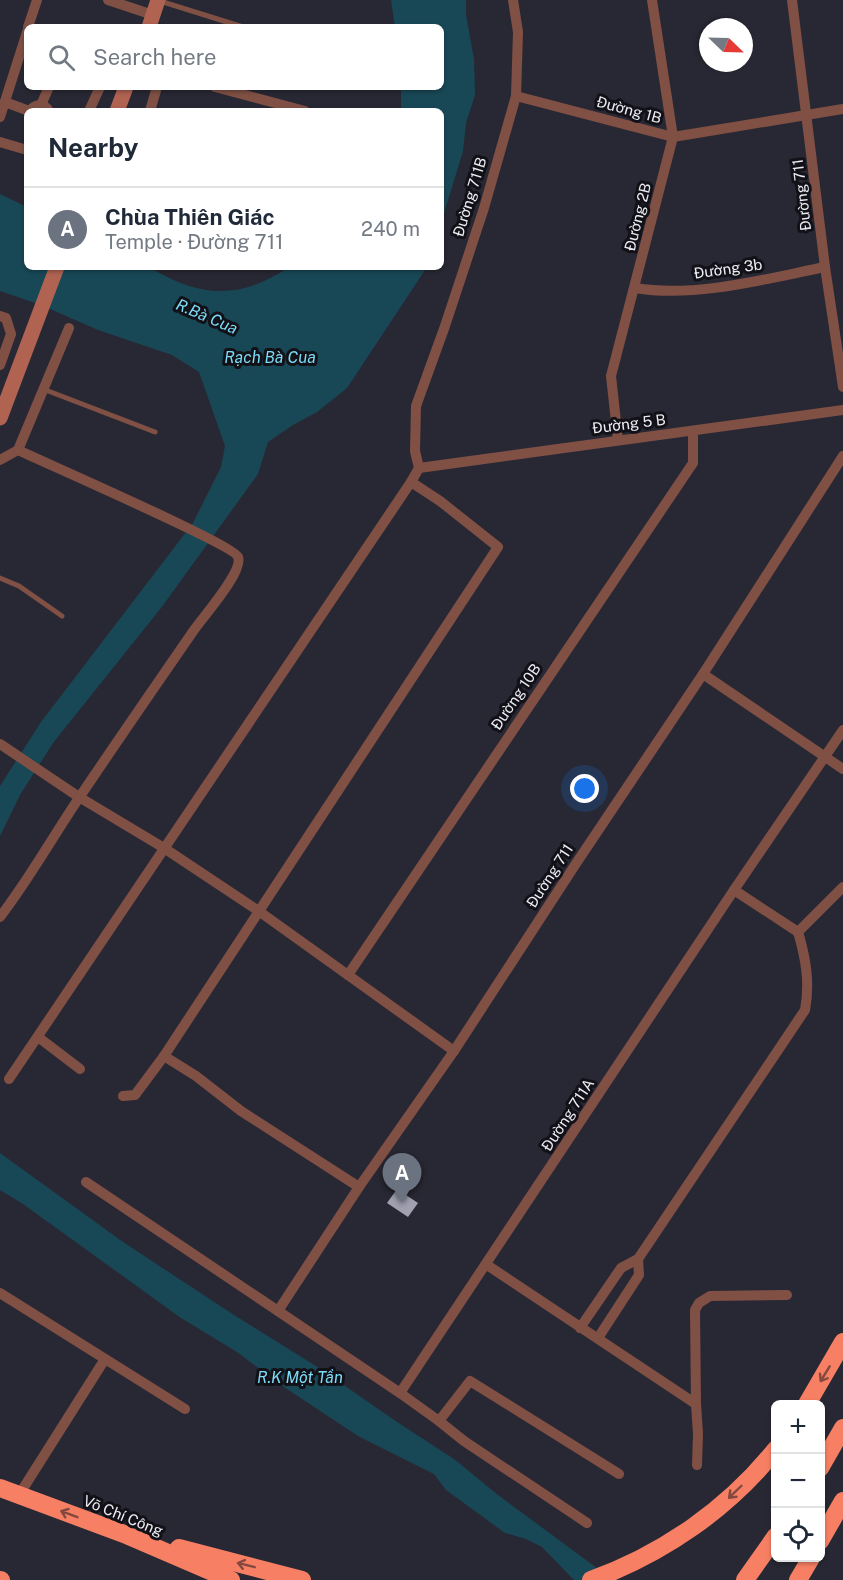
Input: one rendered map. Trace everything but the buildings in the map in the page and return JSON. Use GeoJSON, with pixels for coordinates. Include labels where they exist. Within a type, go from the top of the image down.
{"type":"FeatureCollection","features":[{"type":"Feature","properties":{"kind":"highway"},"geometry":{"type":"LineString","coordinates":[[809,1400],[843,1342]]}},
{"type":"Feature","properties":{"kind":"highway"},"geometry":{"type":"LineString","coordinates":[[825,1459],[843,1428]]}},
{"type":"Feature","properties":{"kind":"highway"},"geometry":{"type":"LineString","coordinates":[[591,1580],[623,1568],[673,1541],[730,1497],[771,1454]]}},
{"type":"Feature","properties":{"kind":"highway","name":"Võ Chí Công"},"geometry":{"type":"LineString","coordinates":[[0,1488],[124,1534],[231,1580]]}},
{"type":"Feature","properties":{"kind":"highway"},"geometry":{"type":"LineString","coordinates":[[825,1532],[843,1501]]}},
{"type":"Feature","properties":{"kind":"highway"},"geometry":{"type":"LineString","coordinates":[[124,1534],[302,1580]]}},
{"type":"Feature","properties":{"kind":"highway"},"geometry":{"type":"LineString","coordinates":[[746,1580],[771,1543]]}},
{"type":"Feature","properties":{"kind":"highway"},"geometry":{"type":"LineString","coordinates":[[757,1580],[771,1556]]}},
{"type":"Feature","properties":{"kind":"highway"},"geometry":{"type":"LineString","coordinates":[[798,1580],[808,1562]]}},
{"type":"Feature","properties":{"kind":"main road"},"geometry":{"type":"LineString","coordinates":[[118,108],[125,90]]}},
{"type":"Feature","properties":{"kind":"main road"},"geometry":{"type":"LineString","coordinates":[[0,418],[56,270]]}},
{"type":"Feature","properties":{"kind":"street"},"geometry":{"type":"LineString","coordinates":[[29,24],[37,0]]}},
{"type":"Feature","properties":{"kind":"street"},"geometry":{"type":"LineString","coordinates":[[108,0],[154,11]]}},
{"type":"Feature","properties":{"kind":"street","name":"Đường 711B"},"geometry":{"type":"LineString","coordinates":[[419,468],[415,451],[416,405],[484,208],[516,96],[518,32],[513,0]]}},
{"type":"Feature","properties":{"kind":"street","name":"Đường 2B"},"geometry":{"type":"LineString","coordinates":[[618,440],[611,376],[674,137],[652,0]]}},
{"type":"Feature","properties":{"kind":"street","name":"Đường 711"},"geometry":{"type":"LineString","coordinates":[[792,0],[825,267],[843,387]]}},
{"type":"Feature","properties":{"kind":"street"},"geometry":{"type":"LineString","coordinates":[[0,117],[24,42]]}},
{"type":"Feature","properties":{"kind":"street"},"geometry":{"type":"LineString","coordinates":[[45,108],[49,90]]}},
{"type":"Feature","properties":{"kind":"street"},"geometry":{"type":"LineString","coordinates":[[90,108],[99,90]]}},
{"type":"Feature","properties":{"kind":"street"},"geometry":{"type":"LineString","coordinates":[[151,108],[156,90]]}},
{"type":"Feature","properties":{"kind":"street"},"geometry":{"type":"LineString","coordinates":[[226,90],[294,108]]}},
{"type":"Feature","properties":{"kind":"street","name":"Đường 1B"},"geometry":{"type":"LineString","coordinates":[[516,96],[674,137],[843,109]]}},
{"type":"Feature","properties":{"kind":"street"},"geometry":{"type":"LineString","coordinates":[[5,102],[24,109]]}},
{"type":"Feature","properties":{"kind":"street"},"geometry":{"type":"LineString","coordinates":[[0,142],[24,148]]}},
{"type":"Feature","properties":{"kind":"street","name":"Đường 3b"},"geometry":{"type":"LineString","coordinates":[[635,288],[658,292],[737,285],[825,267]]}},
{"type":"Feature","properties":{"kind":"street"},"geometry":{"type":"LineString","coordinates":[[0,316],[6,318],[11,334],[0,365]]}},
{"type":"Feature","properties":{"kind":"street"},"geometry":{"type":"LineString","coordinates":[[0,460],[18,450],[69,328]]}},
{"type":"Feature","properties":{"kind":"street","name":"Đường 5 B"},"geometry":{"type":"LineString","coordinates":[[419,468],[843,410]]}},
{"type":"Feature","properties":{"kind":"street","name":"Đường 10B"},"geometry":{"type":"LineString","coordinates":[[348,975],[693,464],[693,431]]}},
{"type":"Feature","properties":{"kind":"street"},"geometry":{"type":"LineString","coordinates":[[0,917],[23,887],[79,797],[202,618],[235,575],[238,557],[228,549],[170,520],[18,450]]}},
{"type":"Feature","properties":{"kind":"street","name":"Đường 711"},"geometry":{"type":"LineString","coordinates":[[278,1311],[704,674],[843,456]]}},
{"type":"Feature","properties":{"kind":"street"},"geometry":{"type":"LineString","coordinates":[[9,1079],[419,468]]}},
{"type":"Feature","properties":{"kind":"street"},"geometry":{"type":"LineString","coordinates":[[123,1096],[135,1095],[164,1056],[498,547],[440,501],[411,482]]}},
{"type":"Feature","properties":{"kind":"street"},"geometry":{"type":"LineString","coordinates":[[704,674],[843,769]]}},
{"type":"Feature","properties":{"kind":"street","name":"Đường 711A"},"geometry":{"type":"LineString","coordinates":[[400,1394],[734,890],[843,730]]}},
{"type":"Feature","properties":{"kind":"street"},"geometry":{"type":"LineString","coordinates":[[5,747],[260,912],[454,1051]]}},
{"type":"Feature","properties":{"kind":"street"},"geometry":{"type":"LineString","coordinates":[[798,932],[843,887]]}},
{"type":"Feature","properties":{"kind":"street"},"geometry":{"type":"LineString","coordinates":[[580,1328],[621,1268],[638,1259],[805,1010],[808,992],[807,967],[798,932],[734,890]]}},
{"type":"Feature","properties":{"kind":"street"},"geometry":{"type":"LineString","coordinates":[[38,1037],[80,1070]]}},
{"type":"Feature","properties":{"kind":"street"},"geometry":{"type":"LineString","coordinates":[[164,1056],[196,1076],[241,1111],[359,1187]]}},
{"type":"Feature","properties":{"kind":"street"},"geometry":{"type":"LineString","coordinates":[[86,1182],[587,1523]]}},
{"type":"Feature","properties":{"kind":"street"},"geometry":{"type":"LineString","coordinates":[[598,1338],[639,1275],[638,1259]]}},
{"type":"Feature","properties":{"kind":"street"},"geometry":{"type":"LineString","coordinates":[[487,1265],[696,1404]]}},
{"type":"Feature","properties":{"kind":"street"},"geometry":{"type":"LineString","coordinates":[[0,1293],[185,1409]]}},
{"type":"Feature","properties":{"kind":"street"},"geometry":{"type":"LineString","coordinates":[[697,1465],[695,1310],[699,1303],[710,1296],[787,1295]]}},
{"type":"Feature","properties":{"kind":"street"},"geometry":{"type":"LineString","coordinates":[[19,1495],[105,1359]]}},
{"type":"Feature","properties":{"kind":"street"},"geometry":{"type":"LineString","coordinates":[[439,1421],[470,1381],[619,1474]]}},
{"type":"Feature","properties":{"kind":"lane"},"geometry":{"type":"LineString","coordinates":[[154,11],[226,24]]}},
{"type":"Feature","properties":{"kind":"lane"},"geometry":{"type":"LineString","coordinates":[[43,389],[155,432]]}},
{"type":"Feature","properties":{"kind":"lane"},"geometry":{"type":"LineString","coordinates":[[0,578],[19,586],[62,616]]}},
{"type":"Feature","properties":{"kind":"water"},"geometry":{"type":"Polygon","coordinates":[[[391,0],[466,0],[466,15],[474,59],[475,95],[466,123],[463,151],[444,213],[444,108],[401,108],[401,90],[444,90],[444,24],[395,24],[391,0]]]}},
{"type":"Feature","properties":{"kind":"water","name":"Rạch Bà Cua"},"geometry":{"type":"Polygon","coordinates":[[[0,194],[24,206],[24,270],[153,270],[191,287],[220,291],[248,287],[284,270],[425,270],[347,388],[317,412],[268,442],[258,474],[161,608],[53,743],[20,795],[0,836],[0,786],[41,722],[193,523],[221,467],[225,446],[199,372],[172,355],[98,330],[41,305],[0,291],[0,194]]]}},
{"type":"Feature","properties":{"kind":"water","name":"R.K Một Tần"},"geometry":{"type":"Polygon","coordinates":[[[0,1153],[123,1242],[319,1368],[454,1459],[498,1495],[613,1580],[574,1580],[542,1547],[526,1539],[505,1533],[446,1490],[434,1474],[358,1436],[284,1387],[237,1352],[181,1318],[23,1204],[0,1190],[0,1153]]]}},
{"type":"Feature","properties":{"kind":"place","name":"Chùa Thiên Giác"},"geometry":{"type":"Point","coordinates":[402,1203]}},
{"type":"Feature","properties":{"kind":"water label","name":"R.Bà Cua"},"geometry":{"type":"Point","coordinates":[207,316]}}]}
